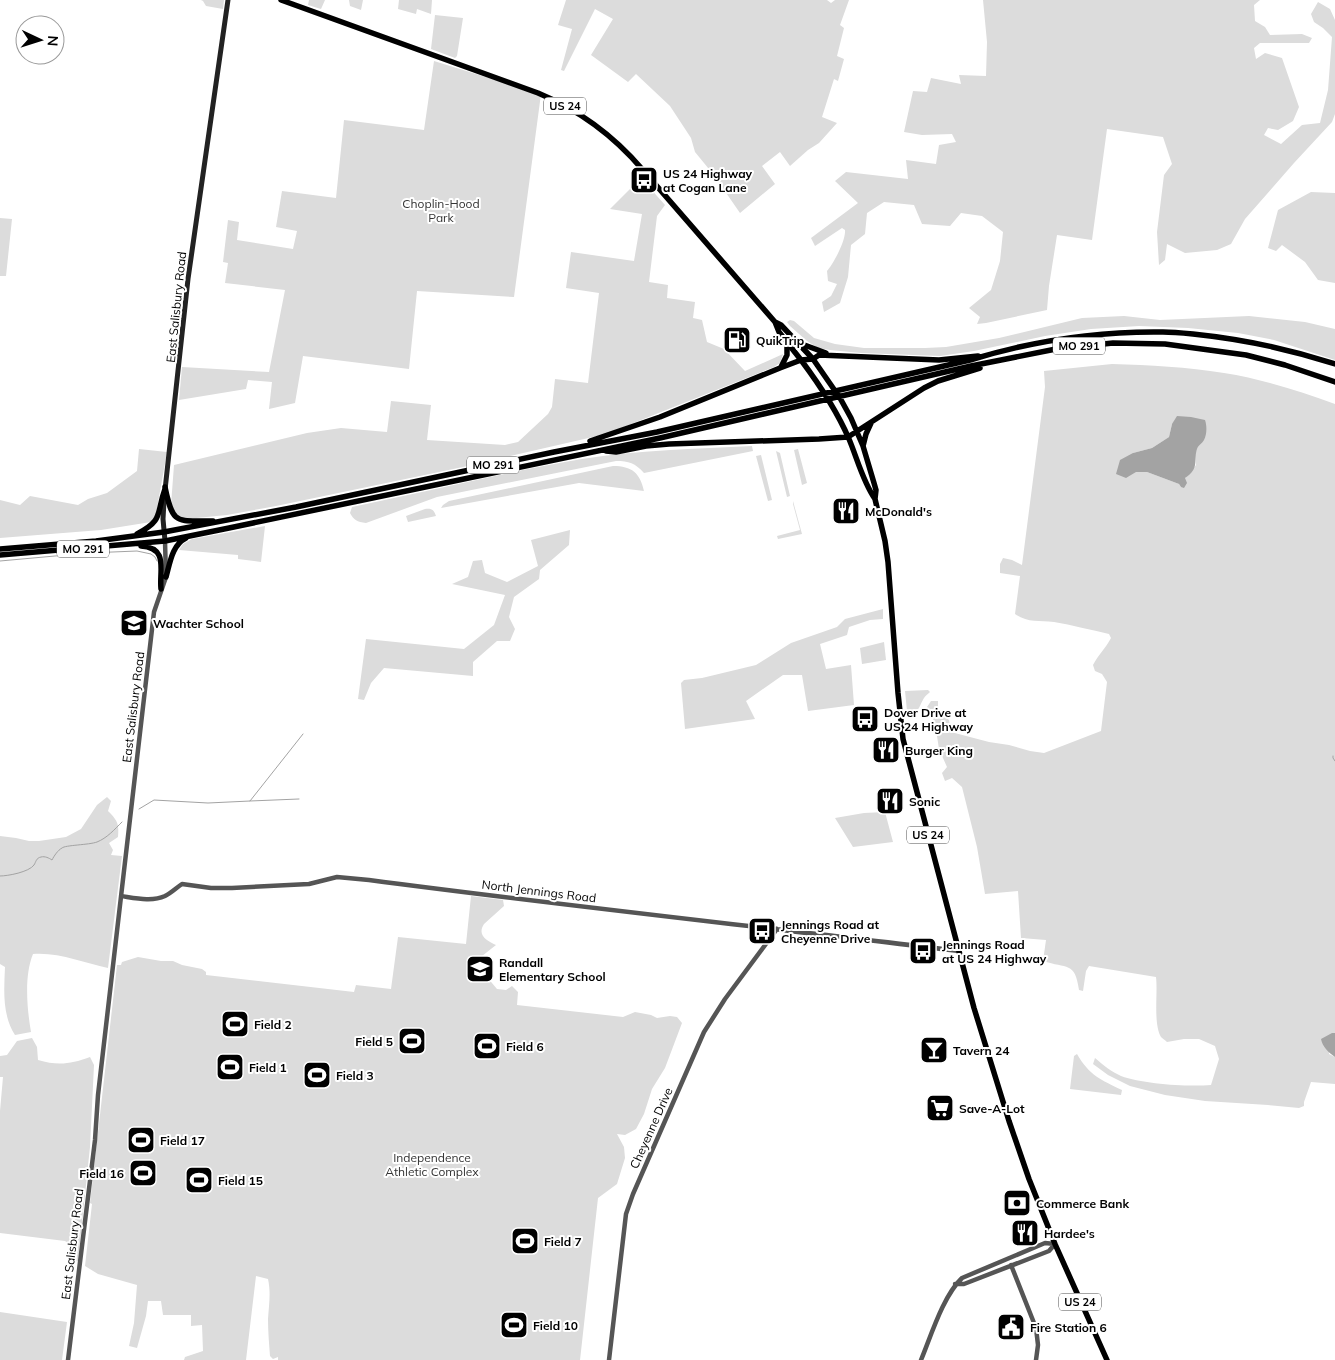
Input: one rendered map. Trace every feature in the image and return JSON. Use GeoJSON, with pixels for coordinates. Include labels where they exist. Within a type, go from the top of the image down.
{"type":"FeatureCollection","features":[{"type":"Feature","properties":{"kind":"main road","name":"East Salisbury Road"},"geometry":{"type":"LineString","coordinates":[[165,541],[163,506],[188,278],[228,0]]}},
{"type":"Feature","properties":{"kind":"main road","name":"US 24"},"geometry":{"type":"LineString","coordinates":[[282,0],[538,92],[589,120],[612,138],[632,158],[775,322],[779,332],[815,379],[838,417],[852,445],[868,489],[875,499]]}},
{"type":"Feature","properties":{"kind":"main road","name":"US 24"},"geometry":{"type":"LineString","coordinates":[[775,322],[781,325],[799,343],[824,374],[848,411],[863,446],[876,490],[875,499],[888,562],[903,739],[974,1008],[1029,1180],[1055,1244],[1107,1360]]}},
{"type":"Feature","properties":{"kind":"main road","name":"MO 291"},"geometry":{"type":"LineString","coordinates":[[0,549],[46,546],[164,532],[296,507],[656,432],[1052,340],[1108,334],[1164,332],[1218,336],[1289,351],[1335,364]]}},
{"type":"Feature","properties":{"kind":"main road"},"geometry":{"type":"LineString","coordinates":[[780,368],[787,355],[787,341]]}},
{"type":"Feature","properties":{"kind":"main road"},"geometry":{"type":"LineString","coordinates":[[799,343],[818,351],[835,355]]}},
{"type":"Feature","properties":{"kind":"main road","name":"MO 291"},"geometry":{"type":"LineString","coordinates":[[0,556],[165,541],[601,450],[1056,349],[1113,343],[1165,344],[1246,355],[1286,365],[1335,382]]}},
{"type":"Feature","properties":{"kind":"main road"},"geometry":{"type":"LineString","coordinates":[[554,452],[633,427],[780,368],[801,360],[813,359],[819,355],[939,360],[986,356]]}},
{"type":"Feature","properties":{"kind":"main road"},"geometry":{"type":"LineString","coordinates":[[601,450],[616,452],[669,444],[848,437],[924,388],[1003,360]]}},
{"type":"Feature","properties":{"kind":"main road"},"geometry":{"type":"LineString","coordinates":[[863,446],[872,422]]}},
{"type":"Feature","properties":{"kind":"main road"},"geometry":{"type":"LineString","coordinates":[[835,438],[852,445]]}},
{"type":"Feature","properties":{"kind":"main road"},"geometry":{"type":"LineString","coordinates":[[165,488],[171,511],[178,518],[189,521],[225,521]]}},
{"type":"Feature","properties":{"kind":"main road"},"geometry":{"type":"LineString","coordinates":[[133,536],[153,525],[157,519],[165,488]]}},
{"type":"Feature","properties":{"kind":"main road"},"geometry":{"type":"LineString","coordinates":[[166,577],[177,545],[183,539],[194,535]]}},
{"type":"Feature","properties":{"kind":"main road"},"geometry":{"type":"LineString","coordinates":[[116,546],[144,546],[156,551],[162,562],[161,589]]}},
{"type":"Feature","properties":{"kind":"street","name":"East Salisbury Road"},"geometry":{"type":"LineString","coordinates":[[68,1360],[94,1149],[98,1095],[154,612],[166,577],[165,541]]}},
{"type":"Feature","properties":{"kind":"street","name":"North Jennings Road"},"geometry":{"type":"LineString","coordinates":[[121,896],[152,900],[166,896],[182,884],[211,888],[232,888],[309,884],[337,877],[959,951]]}},
{"type":"Feature","properties":{"kind":"street","name":"Cheyenne Drive"},"geometry":{"type":"LineString","coordinates":[[609,1360],[628,1205],[704,1032],[724,1000],[777,929]]}},
{"type":"Feature","properties":{"kind":"street"},"geometry":{"type":"LineString","coordinates":[[921,1360],[948,1295],[955,1284],[962,1278],[1045,1243],[1055,1244]]}},
{"type":"Feature","properties":{"kind":"street"},"geometry":{"type":"LineString","coordinates":[[955,1284],[964,1284],[1049,1251],[1055,1244]]}},
{"type":"Feature","properties":{"kind":"street"},"geometry":{"type":"LineString","coordinates":[[1026,1252],[1028,1259]]}},
{"type":"Feature","properties":{"kind":"street"},"geometry":{"type":"LineString","coordinates":[[1008,1259],[1036,1326],[1038,1344],[1036,1360]]}},
{"type":"Feature","properties":{"kind":"green space"},"geometry":{"type":"Polygon","coordinates":[[[201,0],[224,0],[223,9],[206,6],[201,0]]]}},
{"type":"Feature","properties":{"kind":"green space"},"geometry":{"type":"Polygon","coordinates":[[[309,0],[325,0],[321,9],[308,5],[309,0]]]}},
{"type":"Feature","properties":{"kind":"green space"},"geometry":{"type":"Polygon","coordinates":[[[349,0],[363,0],[361,10],[350,6],[349,0]]]}},
{"type":"Feature","properties":{"kind":"green space"},"geometry":{"type":"Polygon","coordinates":[[[399,0],[432,0],[431,14],[417,9],[416,14],[398,9],[399,0]]]}},
{"type":"Feature","properties":{"kind":"green space"},"geometry":{"type":"Polygon","coordinates":[[[566,0],[827,0],[831,3],[835,0],[849,0],[840,25],[844,28],[837,56],[844,59],[838,81],[834,79],[822,117],[837,123],[819,143],[790,166],[780,152],[762,166],[775,184],[740,213],[695,152],[691,138],[670,106],[636,74],[628,82],[591,55],[613,19],[595,9],[564,71],[561,70],[572,29],[558,25],[566,0]]]}},
{"type":"Feature","properties":{"kind":"green space"},"geometry":{"type":"Polygon","coordinates":[[[983,0],[1260,0],[1254,5],[1255,21],[1265,27],[1270,35],[1302,34],[1312,38],[1309,43],[1260,43],[1254,48],[1256,59],[1265,53],[1282,58],[1299,107],[1293,121],[1278,130],[1268,128],[1264,135],[1281,144],[1302,125],[1320,123],[1328,90],[1332,37],[1314,22],[1311,14],[1318,2],[1330,9],[1335,20],[1335,114],[1332,122],[1245,219],[1231,244],[1217,250],[1185,253],[1167,244],[1165,260],[1159,265],[1157,232],[1164,175],[1172,164],[1163,137],[1107,129],[1092,240],[1057,235],[1047,310],[977,324],[980,317],[969,308],[991,290],[1000,261],[1003,232],[982,216],[961,213],[950,226],[922,224],[914,205],[884,202],[867,213],[865,234],[851,245],[848,277],[840,303],[824,312],[822,302],[831,296],[837,284],[828,281],[827,271],[844,240],[845,230],[842,228],[815,246],[811,238],[858,203],[835,181],[846,172],[908,179],[906,160],[936,164],[939,145],[956,142],[952,134],[922,135],[904,132],[913,91],[927,92],[931,78],[961,84],[959,75],[986,76],[987,42],[983,0]]]}},
{"type":"Feature","properties":{"kind":"green space"},"geometry":{"type":"Polygon","coordinates":[[[435,15],[463,18],[457,56],[455,58],[431,49],[435,15]]]}},
{"type":"Feature","properties":{"kind":"green space","name":"Choplin-Hood Park"},"geometry":{"type":"Polygon","coordinates":[[[434,61],[541,94],[514,297],[417,291],[409,369],[303,356],[295,403],[269,409],[272,382],[248,380],[246,389],[179,400],[182,367],[269,372],[285,290],[225,283],[228,263],[223,262],[228,220],[239,222],[237,240],[293,249],[297,231],[276,227],[282,191],[336,198],[344,120],[424,130],[434,61]]]}},
{"type":"Feature","properties":{"kind":"green space"},"geometry":{"type":"Polygon","coordinates":[[[641,178],[665,205],[657,216],[649,282],[668,285],[667,298],[695,302],[693,318],[702,320],[707,342],[724,349],[745,371],[783,354],[780,363],[606,434],[463,467],[227,515],[186,519],[179,517],[174,512],[171,505],[174,465],[307,433],[341,428],[387,432],[391,401],[431,405],[427,440],[505,445],[518,442],[548,414],[552,407],[555,379],[588,383],[599,293],[566,288],[571,252],[634,261],[642,214],[610,209],[641,178]]]}},
{"type":"Feature","properties":{"kind":"green space"},"geometry":{"type":"Polygon","coordinates":[[[1311,192],[1335,193],[1335,283],[1318,280],[1305,262],[1282,245],[1276,251],[1268,248],[1278,210],[1311,192]]]}},
{"type":"Feature","properties":{"kind":"green space"},"geometry":{"type":"Polygon","coordinates":[[[0,218],[12,219],[6,276],[0,276],[0,218]]]}},
{"type":"Feature","properties":{"kind":"green space"},"geometry":{"type":"Polygon","coordinates":[[[1124,316],[1160,320],[1249,316],[1305,322],[1335,329],[1335,360],[1274,340],[1238,333],[1139,326],[1091,329],[940,356],[861,353],[818,348],[807,341],[787,322],[790,320],[794,321],[814,338],[835,344],[864,348],[925,348],[946,347],[999,338],[1082,318],[1124,316]]]}},
{"type":"Feature","properties":{"kind":"green space"},"geometry":{"type":"Polygon","coordinates":[[[1112,364],[1196,369],[1266,382],[1335,404],[1335,1033],[1332,1033],[1329,1054],[1335,1057],[1335,1084],[1311,1082],[1304,1106],[1299,1108],[1205,1101],[1165,1095],[1130,1086],[1108,1075],[1093,1064],[1095,1058],[1121,1076],[1130,1079],[1165,1084],[1201,1086],[1211,1085],[1219,1059],[1215,1046],[1199,1039],[1167,1042],[1161,1037],[1156,1016],[1156,977],[1089,966],[1086,971],[1083,991],[1079,990],[1075,974],[1072,970],[1043,961],[1046,940],[1021,938],[1018,891],[985,894],[977,847],[962,787],[952,778],[945,781],[942,773],[947,767],[939,749],[935,723],[927,707],[931,701],[938,701],[938,710],[949,720],[951,732],[1030,751],[1044,753],[1101,731],[1107,682],[1102,674],[1095,671],[1093,665],[1111,638],[1109,634],[1061,623],[1029,620],[1020,617],[1015,614],[1020,576],[1000,573],[1000,564],[1003,558],[1022,565],[1045,387],[1044,371],[1112,364]],[[1172,424],[1169,437],[1152,448],[1133,453],[1136,472],[1147,472],[1179,484],[1181,487],[1185,478],[1196,465],[1197,447],[1172,424]]]}},
{"type":"Feature","properties":{"kind":"green space"},"geometry":{"type":"Polygon","coordinates":[[[752,446],[753,451],[644,473],[632,463],[616,461],[437,497],[366,523],[356,520],[350,513],[352,507],[582,459],[645,452],[752,446]]]}},
{"type":"Feature","properties":{"kind":"green space"},"geometry":{"type":"Polygon","coordinates":[[[139,449],[167,452],[156,514],[151,522],[101,530],[0,538],[0,500],[20,505],[30,496],[78,505],[88,499],[107,493],[137,471],[139,449]]]}},
{"type":"Feature","properties":{"kind":"green space"},"geometry":{"type":"Polygon","coordinates":[[[798,449],[807,483],[802,485],[794,450],[798,449]]]}},
{"type":"Feature","properties":{"kind":"green space"},"geometry":{"type":"Polygon","coordinates":[[[776,451],[780,453],[790,496],[787,497],[776,451]]]}},
{"type":"Feature","properties":{"kind":"green space"},"geometry":{"type":"Polygon","coordinates":[[[761,455],[772,500],[768,501],[756,456],[761,455]]]}},
{"type":"Feature","properties":{"kind":"green space"},"geometry":{"type":"Polygon","coordinates":[[[613,466],[625,467],[634,472],[640,480],[644,491],[579,483],[441,508],[449,501],[613,466]]]}},
{"type":"Feature","properties":{"kind":"green space"},"geometry":{"type":"Polygon","coordinates":[[[793,501],[802,534],[778,539],[777,536],[800,530],[793,501]]]}},
{"type":"Feature","properties":{"kind":"green space"},"geometry":{"type":"Polygon","coordinates":[[[425,509],[432,510],[436,516],[408,522],[406,516],[425,509]]]}},
{"type":"Feature","properties":{"kind":"green space"},"geometry":{"type":"Polygon","coordinates":[[[265,526],[261,562],[238,559],[238,555],[179,550],[183,544],[192,539],[265,526]]]}},
{"type":"Feature","properties":{"kind":"green space"},"geometry":{"type":"Polygon","coordinates":[[[570,530],[569,545],[540,570],[539,579],[514,597],[509,617],[515,629],[510,641],[497,641],[473,662],[473,676],[384,668],[371,683],[364,700],[358,699],[366,639],[464,649],[494,625],[505,595],[452,584],[468,577],[473,561],[482,560],[485,573],[507,582],[538,566],[531,540],[570,530]]]}},
{"type":"Feature","properties":{"kind":"green space"},"geometry":{"type":"Polygon","coordinates":[[[883,609],[883,619],[870,620],[849,627],[847,635],[820,644],[826,669],[851,665],[854,705],[808,711],[802,675],[783,675],[746,701],[755,719],[685,729],[681,683],[684,680],[702,678],[756,665],[791,643],[837,627],[845,619],[883,609]]]}},
{"type":"Feature","properties":{"kind":"green space"},"geometry":{"type":"Polygon","coordinates":[[[884,642],[886,660],[862,664],[860,648],[884,642]]]}},
{"type":"Feature","properties":{"kind":"green space"},"geometry":{"type":"Polygon","coordinates":[[[928,690],[930,692],[924,697],[917,710],[909,714],[905,691],[928,690]]]}},
{"type":"Feature","properties":{"kind":"green space"},"geometry":{"type":"Polygon","coordinates":[[[107,797],[111,801],[108,811],[116,820],[118,829],[118,837],[109,843],[113,850],[111,855],[122,856],[108,968],[62,956],[33,954],[27,982],[31,1032],[15,1035],[6,1011],[4,993],[5,967],[0,964],[0,836],[29,841],[66,837],[81,829],[97,805],[107,797]]]}},
{"type":"Feature","properties":{"kind":"green space"},"geometry":{"type":"Polygon","coordinates":[[[885,812],[893,842],[853,847],[835,818],[864,813],[885,812]]]}},
{"type":"Feature","properties":{"kind":"green space","name":"Independence Athletic Complex"},"geometry":{"type":"Polygon","coordinates":[[[471,896],[503,900],[504,906],[482,928],[484,937],[496,945],[477,960],[476,964],[497,989],[506,990],[512,986],[518,992],[517,1005],[623,1017],[635,1012],[657,1018],[677,1017],[682,1023],[665,1068],[652,1089],[644,1114],[636,1129],[625,1135],[617,1134],[624,1147],[625,1158],[617,1184],[598,1198],[580,1360],[278,1360],[278,1357],[273,1359],[270,1356],[268,1319],[270,1294],[268,1279],[256,1276],[246,1360],[184,1360],[185,1357],[203,1351],[202,1325],[191,1326],[191,1315],[163,1315],[161,1301],[148,1301],[137,1348],[129,1346],[134,1323],[137,1285],[98,1274],[85,1266],[92,1204],[90,1203],[117,965],[138,957],[173,961],[202,969],[206,972],[206,975],[354,992],[356,985],[391,989],[398,937],[466,944],[471,896]]]}},
{"type":"Feature","properties":{"kind":"green space"},"geometry":{"type":"Polygon","coordinates":[[[32,1038],[37,1047],[38,1060],[64,1063],[90,1057],[94,1065],[90,1147],[78,1261],[72,1262],[71,1245],[65,1241],[0,1233],[0,1111],[3,1077],[0,1077],[0,1056],[7,1055],[17,1041],[32,1038]]]}},
{"type":"Feature","properties":{"kind":"green space"},"geometry":{"type":"Polygon","coordinates":[[[1077,1054],[1086,1067],[1096,1076],[1122,1090],[1121,1095],[1070,1089],[1074,1056],[1077,1054]]]}},
{"type":"Feature","properties":{"kind":"green space"},"geometry":{"type":"Polygon","coordinates":[[[0,1312],[67,1322],[62,1360],[0,1360],[0,1312]]]}},
{"type":"Feature","properties":{"kind":"shaded area"},"geometry":{"type":"Polygon","coordinates":[[[1177,416],[1205,420],[1206,425],[1205,438],[1198,448],[1193,471],[1185,478],[1187,483],[1184,488],[1179,484],[1147,472],[1136,472],[1126,478],[1116,474],[1120,460],[1133,453],[1152,448],[1169,437],[1172,424],[1177,416]]]}},
{"type":"Feature","properties":{"kind":"shaded area"},"geometry":{"type":"Polygon","coordinates":[[[1335,1033],[1335,1057],[1326,1049],[1321,1039],[1335,1033]]]}},
{"type":"Feature","properties":{"kind":"waterway"},"geometry":{"type":"LineString","coordinates":[[0,561],[88,553],[137,551],[151,554],[157,561]]}},
{"type":"Feature","properties":{"kind":"waterway"},"geometry":{"type":"LineString","coordinates":[[139,809],[154,800],[208,803],[250,801],[303,734]]}},
{"type":"Feature","properties":{"kind":"waterway"},"geometry":{"type":"LineString","coordinates":[[1333,756],[1335,761]]}},
{"type":"Feature","properties":{"kind":"waterway"},"geometry":{"type":"LineString","coordinates":[[250,801],[299,799]]}},
{"type":"Feature","properties":{"kind":"waterway"},"geometry":{"type":"LineString","coordinates":[[0,876],[28,870],[37,859],[42,857],[52,860],[64,847],[97,842],[107,836],[122,822]]}},
{"type":"Feature","properties":{"kind":"place","name":"US 24 Highway at Cogan Lane"},"geometry":{"type":"Point","coordinates":[644,180]}},
{"type":"Feature","properties":{"kind":"place","name":"QuikTrip"},"geometry":{"type":"Point","coordinates":[737,340]}},
{"type":"Feature","properties":{"kind":"place","name":"McDonald's"},"geometry":{"type":"Point","coordinates":[846,511]}},
{"type":"Feature","properties":{"kind":"place","name":"Wachter School"},"geometry":{"type":"Point","coordinates":[134,623]}},
{"type":"Feature","properties":{"kind":"place","name":"Dover Drive at US 24 Highway"},"geometry":{"type":"Point","coordinates":[865,719]}},
{"type":"Feature","properties":{"kind":"place","name":"Burger King"},"geometry":{"type":"Point","coordinates":[886,750]}},
{"type":"Feature","properties":{"kind":"place","name":"Sonic"},"geometry":{"type":"Point","coordinates":[890,801]}},
{"type":"Feature","properties":{"kind":"place","name":"Jennings Road at Cheyenne Drive"},"geometry":{"type":"Point","coordinates":[762,931]}},
{"type":"Feature","properties":{"kind":"place","name":"Jennings Road at US 24 Highway"},"geometry":{"type":"Point","coordinates":[923,951]}},
{"type":"Feature","properties":{"kind":"place","name":"Randall Elementary School"},"geometry":{"type":"Point","coordinates":[480,969]}},
{"type":"Feature","properties":{"kind":"place","name":"Field 2"},"geometry":{"type":"Point","coordinates":[235,1024]}},
{"type":"Feature","properties":{"kind":"place","name":"Field 5"},"geometry":{"type":"Point","coordinates":[412,1041]}},
{"type":"Feature","properties":{"kind":"place","name":"Field 6"},"geometry":{"type":"Point","coordinates":[487,1046]}},
{"type":"Feature","properties":{"kind":"place","name":"Tavern 24"},"geometry":{"type":"Point","coordinates":[934,1050]}},
{"type":"Feature","properties":{"kind":"place","name":"Field 1"},"geometry":{"type":"Point","coordinates":[230,1067]}},
{"type":"Feature","properties":{"kind":"place","name":"Field 3"},"geometry":{"type":"Point","coordinates":[317,1075]}},
{"type":"Feature","properties":{"kind":"place","name":"Save-A-Lot"},"geometry":{"type":"Point","coordinates":[940,1108]}},
{"type":"Feature","properties":{"kind":"place","name":"Field 17"},"geometry":{"type":"Point","coordinates":[141,1140]}},
{"type":"Feature","properties":{"kind":"place","name":"Field 16"},"geometry":{"type":"Point","coordinates":[143,1173]}},
{"type":"Feature","properties":{"kind":"place","name":"Field 15"},"geometry":{"type":"Point","coordinates":[199,1180]}},
{"type":"Feature","properties":{"kind":"place","name":"Commerce Bank"},"geometry":{"type":"Point","coordinates":[1017,1203]}},
{"type":"Feature","properties":{"kind":"place","name":"Hardee's"},"geometry":{"type":"Point","coordinates":[1025,1233]}},
{"type":"Feature","properties":{"kind":"place","name":"Field 7"},"geometry":{"type":"Point","coordinates":[525,1241]}},
{"type":"Feature","properties":{"kind":"place","name":"Field 10"},"geometry":{"type":"Point","coordinates":[514,1325]}},
{"type":"Feature","properties":{"kind":"place","name":"Fire Station 6"},"geometry":{"type":"Point","coordinates":[1011,1327]}}]}
